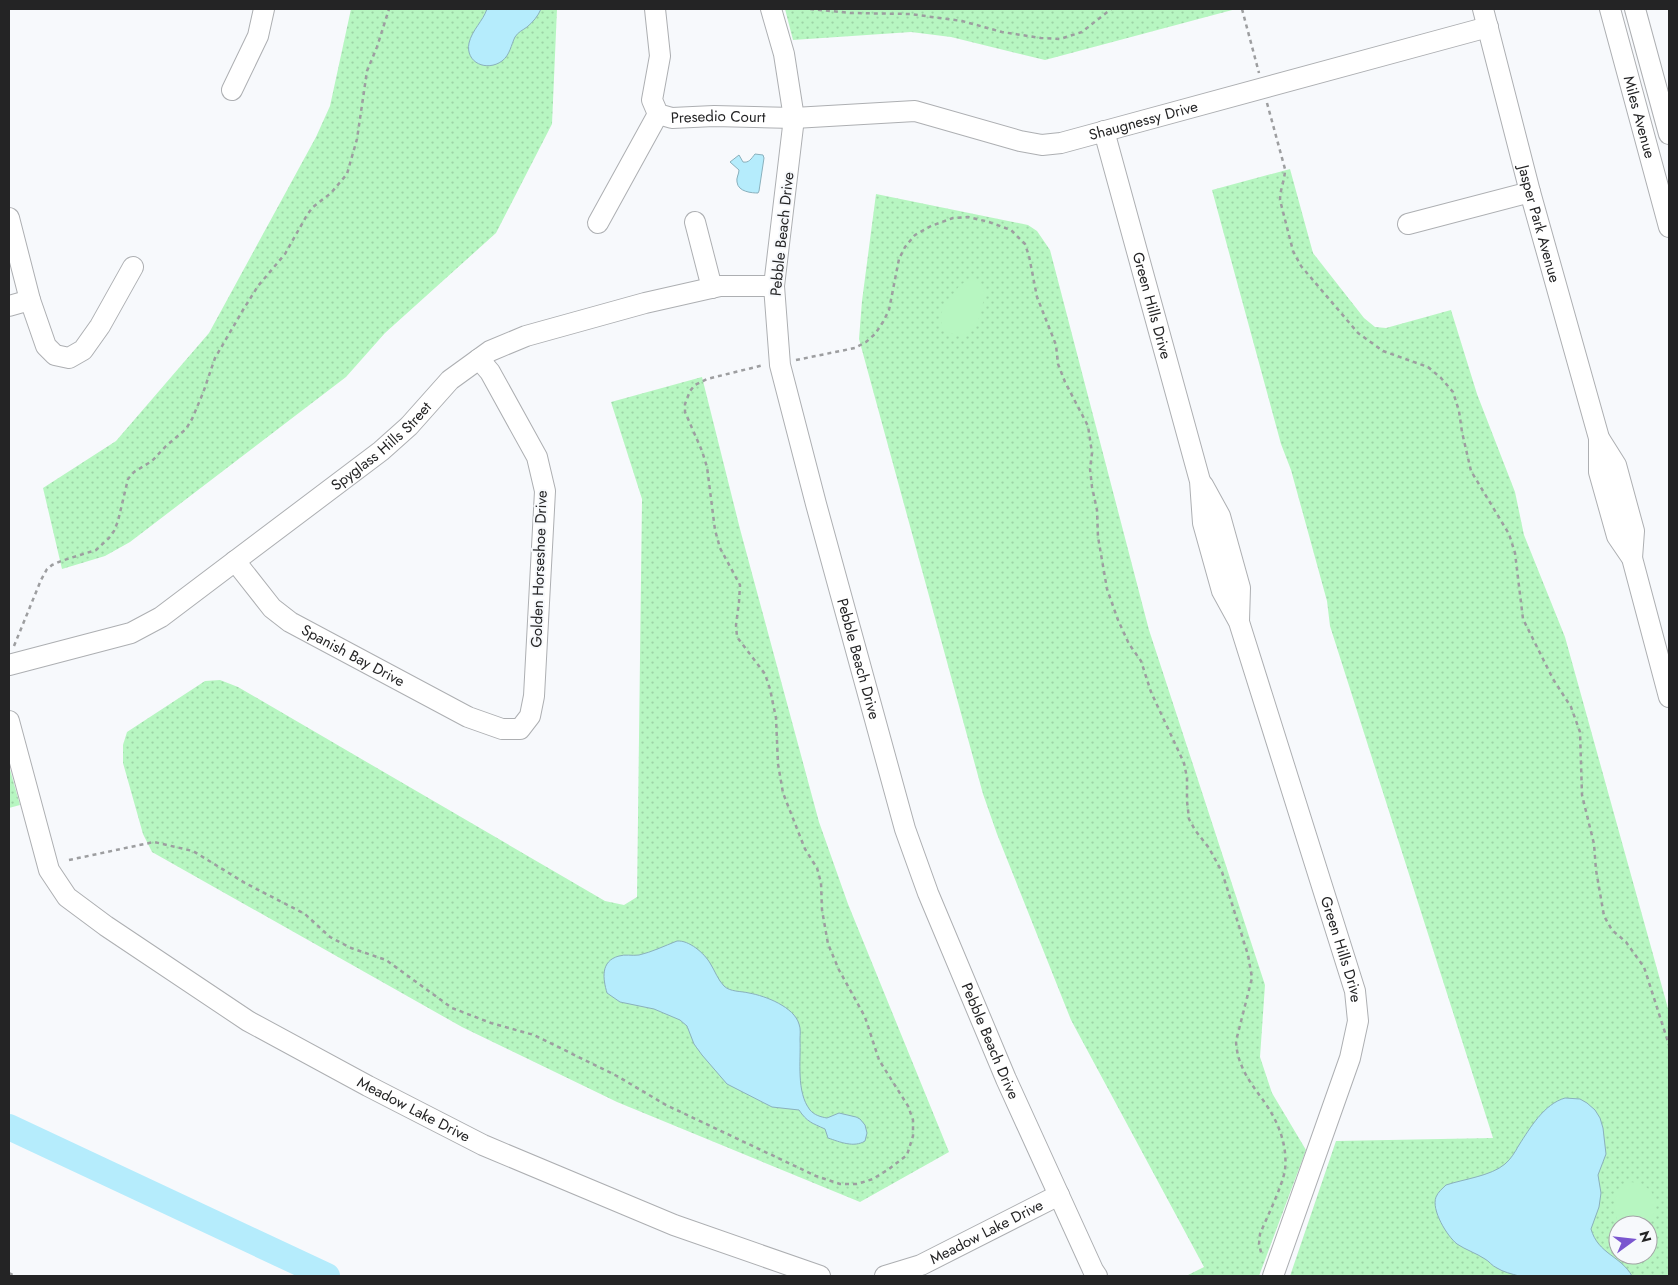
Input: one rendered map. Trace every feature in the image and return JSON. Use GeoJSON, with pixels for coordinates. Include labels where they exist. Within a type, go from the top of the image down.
{"type":"FeatureCollection","features":[{"type":"Feature","properties":{"kind":"street"},"geometry":{"type":"LineString","coordinates":[[232,90],[258,36],[264,9]]}},
{"type":"Feature","properties":{"kind":"street","name":"Presedio Court"},"geometry":{"type":"LineString","coordinates":[[656,9],[660,56],[652,100],[658,114],[672,118],[714,116],[794,118]]}},
{"type":"Feature","properties":{"kind":"street","name":"Pebble Beach Drive"},"geometry":{"type":"LineString","coordinates":[[770,9],[784,54],[794,118],[774,286],[780,362],[814,495],[905,829],[928,893],[1002,1070],[1093,1270],[1098,1276]]}},
{"type":"Feature","properties":{"kind":"street","name":"Miles Avenue"},"geometry":{"type":"LineString","coordinates":[[1610,9],[1669,227]]}},
{"type":"Feature","properties":{"kind":"street","name":"Miles Avenue"},"geometry":{"type":"LineString","coordinates":[[1635,9],[1669,134]]}},
{"type":"Feature","properties":{"kind":"street","name":"Shaugnessy Drive"},"geometry":{"type":"LineString","coordinates":[[794,118],[916,111],[1020,142],[1042,145],[1061,143],[1263,89],[1485,18]]}},
{"type":"Feature","properties":{"kind":"street","name":"Jasper Park Avenue"},"geometry":{"type":"LineString","coordinates":[[1485,18],[1530,192],[1599,438],[1599,472],[1617,536],[1632,558],[1669,696]]}},
{"type":"Feature","properties":{"kind":"street"},"geometry":{"type":"LineString","coordinates":[[598,222],[658,114]]}},
{"type":"Feature","properties":{"kind":"street","name":"Green Hills Drive"},"geometry":{"type":"LineString","coordinates":[[1104,131],[1200,481],[1203,524],[1222,591],[1239,622],[1356,991],[1358,1021],[1350,1058],[1274,1272]]}},
{"type":"Feature","properties":{"kind":"street"},"geometry":{"type":"LineString","coordinates":[[1408,224],[1530,192]]}},
{"type":"Feature","properties":{"kind":"street"},"geometry":{"type":"LineString","coordinates":[[9,218],[30,300],[46,346],[55,355],[69,358],[83,350],[100,326],[133,267]]}},
{"type":"Feature","properties":{"kind":"street"},"geometry":{"type":"LineString","coordinates":[[695,222],[712,288]]}},
{"type":"Feature","properties":{"kind":"street","name":"Spyglass Hills Street"},"geometry":{"type":"LineString","coordinates":[[11,656],[131,633],[161,617],[381,451],[409,426],[450,380],[490,351],[526,336],[646,303],[720,286],[774,286]]}},
{"type":"Feature","properties":{"kind":"street"},"geometry":{"type":"LineString","coordinates":[[9,306],[30,300]]}},
{"type":"Feature","properties":{"kind":"street","name":"Golden Horseshoe Drive"},"geometry":{"type":"LineString","coordinates":[[479,359],[490,372],[537,458],[544,491],[534,696],[530,716],[520,729],[502,729],[489,725]]}},
{"type":"Feature","properties":{"kind":"street","name":"Spanish Bay Drive"},"geometry":{"type":"LineString","coordinates":[[235,561],[272,608],[290,622],[468,717],[489,725]]}},
{"type":"Feature","properties":{"kind":"street","name":"Meadow Lake Drive"},"geometry":{"type":"LineString","coordinates":[[9,721],[49,870],[67,897],[114,931],[248,1021],[368,1086],[492,1148],[674,1224],[820,1276]]}},
{"type":"Feature","properties":{"kind":"street","name":"Meadow Lake Drive"},"geometry":{"type":"LineString","coordinates":[[885,1276],[921,1265],[1059,1195]]}},
{"type":"Feature","properties":{"kind":"path"},"geometry":{"type":"LineString","coordinates":[[11,656],[41,580],[47,570],[62,560],[96,550],[109,538],[118,521],[128,479],[134,472],[152,461],[186,429],[203,393],[215,358],[258,286],[285,254],[312,207],[331,193],[347,174],[357,138],[367,71],[389,9]]}},
{"type":"Feature","properties":{"kind":"path"},"geometry":{"type":"LineString","coordinates":[[810,9],[851,13],[910,14],[962,21],[1002,32],[1060,39],[1082,32],[1111,9]]}},
{"type":"Feature","properties":{"kind":"path"},"geometry":{"type":"LineString","coordinates":[[1242,9],[1285,169],[1280,200],[1293,251],[1301,266],[1358,333],[1383,351],[1428,367],[1453,392],[1460,411],[1462,432],[1471,471],[1509,534],[1514,554],[1523,619],[1553,679],[1571,707],[1578,724],[1580,732],[1582,796],[1594,844],[1596,870],[1604,916],[1612,930],[1626,942],[1644,967],[1669,1045]]}},
{"type":"Feature","properties":{"kind":"path"},"geometry":{"type":"LineString","coordinates":[[69,860],[154,842],[193,850],[245,883],[305,914],[330,937],[351,948],[386,960],[452,1008],[491,1023],[534,1035],[617,1076],[666,1104],[816,1176],[840,1184],[857,1184],[873,1179],[889,1169],[907,1155],[913,1136],[913,1120],[908,1106],[879,1060],[865,1017],[839,970],[828,944],[822,910],[821,883],[817,868],[805,849],[783,793],[778,764],[776,718],[770,689],[765,674],[737,637],[736,625],[740,585],[720,548],[707,467],[685,412],[690,391],[695,385],[707,379],[780,362],[855,348],[866,342],[875,334],[889,310],[899,260],[905,246],[915,235],[931,226],[953,218],[968,217],[989,222],[1011,230],[1025,244],[1037,297],[1056,345],[1058,364],[1065,382],[1088,426],[1092,453],[1090,469],[1092,487],[1097,510],[1098,538],[1107,589],[1118,620],[1130,644],[1141,660],[1151,692],[1184,763],[1187,778],[1189,818],[1222,872],[1248,955],[1252,978],[1236,1041],[1236,1051],[1240,1066],[1272,1111],[1279,1126],[1283,1142],[1285,1170],[1260,1234],[1259,1244],[1263,1258],[1274,1272]]}},
{"type":"Feature","properties":{"kind":"path"},"geometry":{"type":"LineString","coordinates":[[9,1273],[15,1276]]}},
{"type":"Feature","properties":{"kind":"green space"},"geometry":{"type":"Polygon","coordinates":[[[351,9],[557,9],[552,124],[496,233],[385,333],[346,377],[130,542],[105,556],[62,569],[43,488],[116,441],[209,333],[316,137],[330,106],[351,9]]]}},
{"type":"Feature","properties":{"kind":"green space"},"geometry":{"type":"Polygon","coordinates":[[[785,9],[1236,9],[1045,60],[951,37],[911,32],[793,40],[785,9]]]}},
{"type":"Feature","properties":{"kind":"green space"},"geometry":{"type":"Polygon","coordinates":[[[1290,169],[1313,253],[1364,318],[1375,327],[1386,328],[1451,310],[1477,394],[1515,492],[1524,535],[1565,637],[1669,1012],[1669,1276],[1290,1276],[1336,1141],[1493,1138],[1330,626],[1327,601],[1291,470],[1281,444],[1212,190],[1290,169]]]}},
{"type":"Feature","properties":{"kind":"green space"},"geometry":{"type":"Polygon","coordinates":[[[876,194],[1028,225],[1037,231],[1050,250],[1149,630],[1265,985],[1260,1057],[1272,1093],[1306,1150],[1259,1276],[1186,1276],[1204,1267],[1071,1020],[997,834],[983,794],[859,339],[876,194]]]}},
{"type":"Feature","properties":{"kind":"green space"},"geometry":{"type":"Polygon","coordinates":[[[969,280],[980,282],[982,285],[984,292],[983,303],[976,325],[972,330],[965,335],[955,335],[943,326],[941,321],[942,313],[944,307],[958,288],[969,280]]]}},
{"type":"Feature","properties":{"kind":"green space"},"geometry":{"type":"Polygon","coordinates":[[[702,377],[740,529],[819,822],[848,904],[949,1152],[860,1202],[617,1102],[462,1027],[152,852],[143,834],[123,763],[123,745],[127,732],[205,681],[220,680],[238,687],[605,901],[624,905],[637,897],[642,499],[611,402],[702,377]]]}},
{"type":"Feature","properties":{"kind":"green space"},"geometry":{"type":"Polygon","coordinates":[[[9,766],[20,805],[9,808],[9,766]]]}},
{"type":"Feature","properties":{"kind":"green space"},"geometry":{"type":"Polygon","coordinates":[[[1630,1182],[1639,1184],[1651,1192],[1656,1204],[1653,1215],[1616,1215],[1615,1200],[1624,1185],[1630,1182]]]}},
{"type":"Feature","properties":{"kind":"water"},"geometry":{"type":"Polygon","coordinates":[[[487,9],[541,9],[531,23],[516,35],[505,59],[490,66],[478,64],[470,56],[469,50],[470,38],[487,9]]]}},
{"type":"Feature","properties":{"kind":"water"},"geometry":{"type":"Polygon","coordinates":[[[755,154],[763,155],[764,158],[759,191],[758,193],[752,193],[740,188],[737,180],[739,170],[730,162],[739,155],[743,162],[747,162],[755,154]]]}},
{"type":"Feature","properties":{"kind":"water"},"geometry":{"type":"Polygon","coordinates":[[[677,941],[682,941],[700,951],[726,988],[763,997],[778,1003],[791,1012],[800,1028],[801,1085],[810,1110],[827,1118],[839,1113],[860,1119],[865,1125],[867,1133],[865,1141],[852,1144],[828,1138],[825,1129],[807,1120],[799,1110],[772,1107],[727,1084],[702,1055],[694,1044],[687,1026],[680,1020],[654,1009],[620,1002],[607,993],[604,971],[613,958],[621,955],[644,954],[677,941]]]}},
{"type":"Feature","properties":{"kind":"water"},"geometry":{"type":"Polygon","coordinates":[[[1565,1098],[1580,1099],[1595,1110],[1600,1118],[1606,1154],[1598,1175],[1601,1193],[1599,1207],[1591,1229],[1594,1237],[1608,1253],[1608,1265],[1623,1265],[1632,1276],[1519,1276],[1508,1273],[1457,1244],[1445,1229],[1438,1215],[1435,1202],[1436,1197],[1446,1185],[1492,1172],[1505,1164],[1538,1117],[1557,1101],[1565,1098]]]}},
{"type":"Feature","properties":{"kind":"waterway"},"geometry":{"type":"LineString","coordinates":[[9,1127],[327,1276]]}}]}
